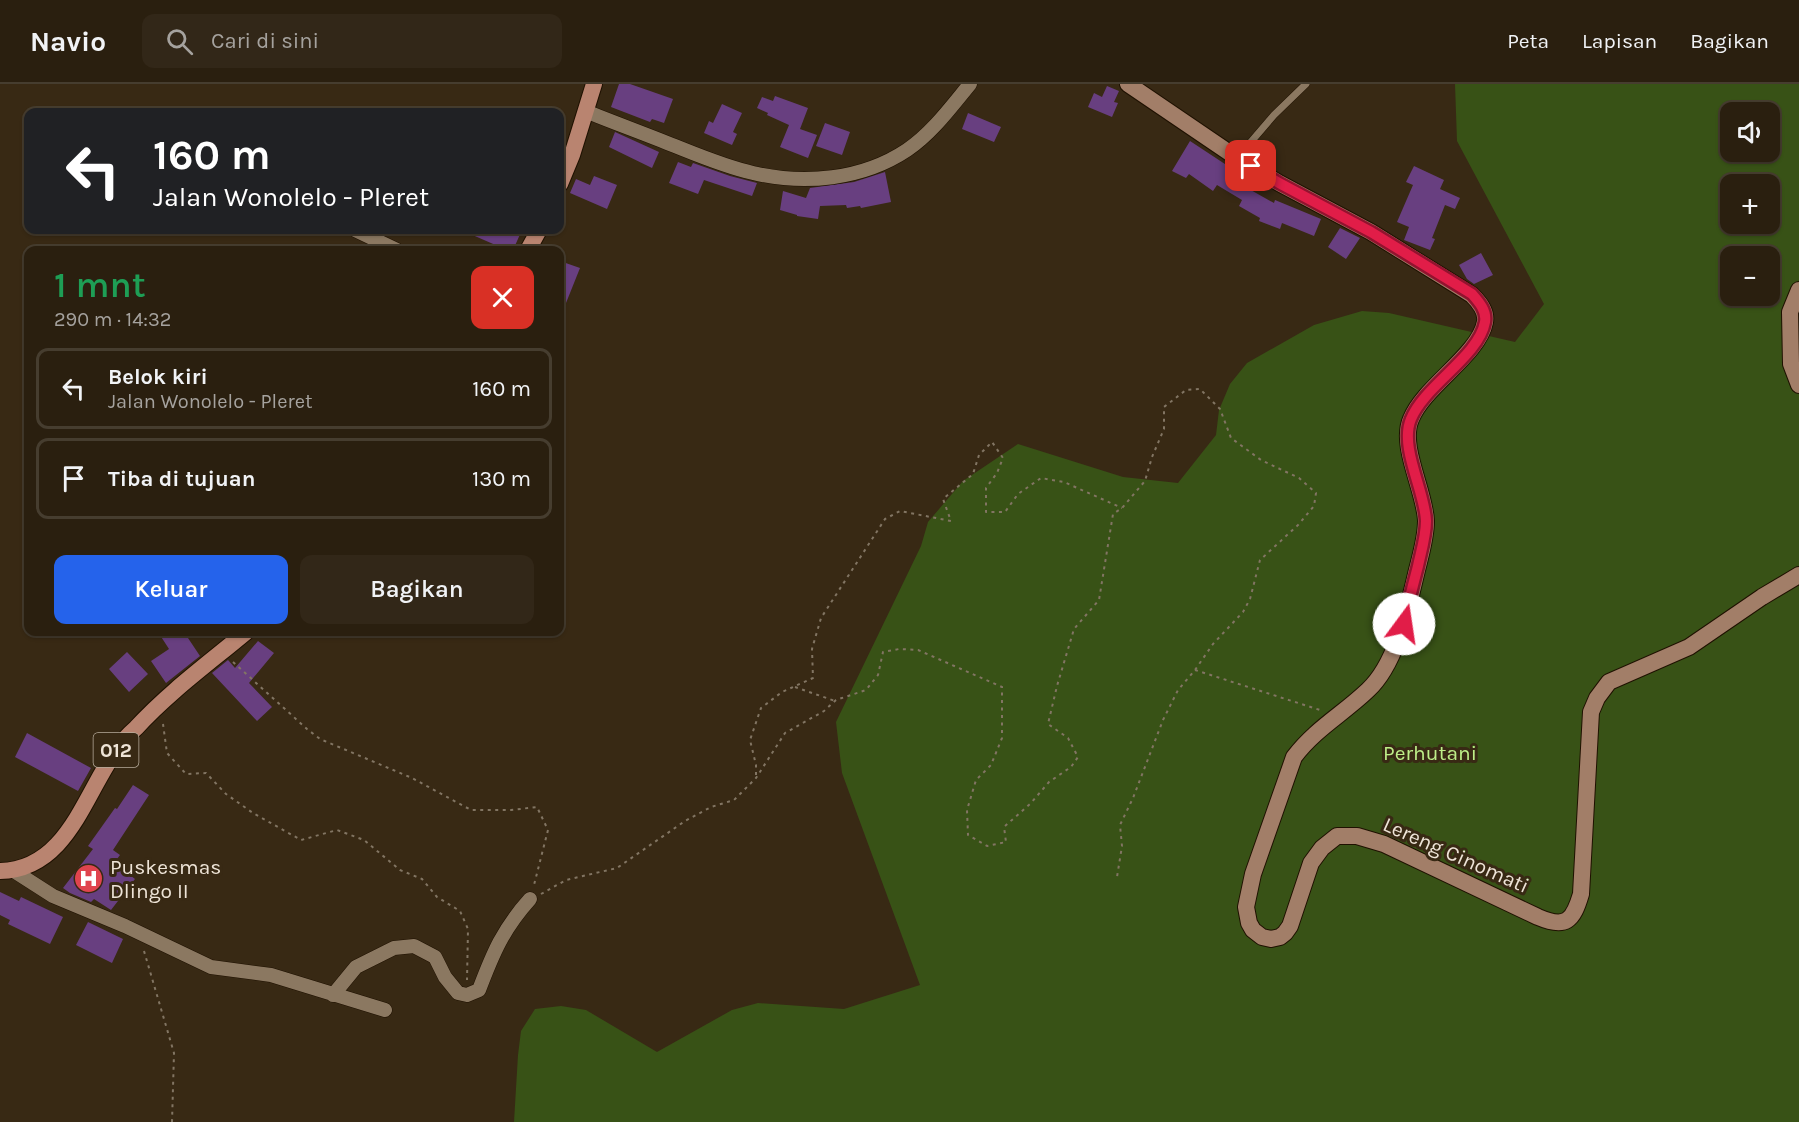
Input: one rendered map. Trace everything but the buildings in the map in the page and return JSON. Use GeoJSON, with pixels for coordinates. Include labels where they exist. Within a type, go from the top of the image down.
{"type":"FeatureCollection","features":[{"type":"Feature","properties":{"kind":"main road"},"geometry":{"type":"LineString","coordinates":[[564,174],[594,84]]}},
{"type":"Feature","properties":{"kind":"main road"},"geometry":{"type":"LineString","coordinates":[[1128,84],[1237,158]]}},
{"type":"Feature","properties":{"kind":"main road","name":"Lereng Cinomati"},"geometry":{"type":"LineString","coordinates":[[1237,158],[1371,232],[1472,294],[1484,311],[1485,321],[1478,339],[1421,403],[1411,418],[1407,431],[1409,446],[1426,520],[1424,541],[1404,624],[1384,669],[1369,689],[1306,741],[1294,758],[1253,874],[1246,907],[1253,930],[1262,937],[1271,939],[1285,933],[1290,926],[1311,863],[1322,848],[1337,836],[1357,836],[1384,844],[1538,917],[1552,923],[1565,922],[1575,913],[1581,894],[1591,712],[1597,698],[1609,682],[1689,647],[1762,597],[1799,575]]}},
{"type":"Feature","properties":{"kind":"main road"},"geometry":{"type":"LineString","coordinates":[[1799,290],[1790,312],[1791,364],[1799,385]]}},
{"type":"Feature","properties":{"kind":"main road","name":"012"},"geometry":{"type":"LineString","coordinates":[[7,871],[45,856],[69,831],[115,751],[136,727],[241,636]]}},
{"type":"Feature","properties":{"kind":"street"},"geometry":{"type":"LineString","coordinates":[[585,111],[751,173],[777,178],[828,178],[872,168],[909,149],[930,131],[970,84]]}},
{"type":"Feature","properties":{"kind":"street"},"geometry":{"type":"LineString","coordinates":[[363,234],[389,246]]}},
{"type":"Feature","properties":{"kind":"street"},"geometry":{"type":"LineString","coordinates":[[7,871],[53,896],[125,926],[211,967],[271,975],[385,1010]]}},
{"type":"Feature","properties":{"kind":"street"},"geometry":{"type":"LineString","coordinates":[[333,995],[356,967],[394,948],[414,946],[435,957],[445,977],[458,993],[467,995],[479,990],[495,949],[513,918],[530,900]]}},
{"type":"Feature","properties":{"kind":"lane"},"geometry":{"type":"LineString","coordinates":[[1237,158],[1306,84]]}},
{"type":"Feature","properties":{"kind":"path"},"geometry":{"type":"LineString","coordinates":[[530,900],[566,879],[617,868],[685,821],[711,807],[734,800],[756,778],[784,733],[824,711],[835,701],[866,690],[878,675],[883,652],[899,650],[918,650],[1002,687],[1002,738],[991,765],[976,780],[968,810],[968,835],[987,846],[1006,842],[1004,827],[1031,803],[1049,782],[1071,767],[1078,757],[1068,738],[1048,724],[1074,629],[1099,600],[1113,514],[1122,508],[1145,481],[1164,429],[1164,408],[1186,390],[1200,389],[1220,408],[1232,438],[1261,460],[1299,478],[1316,492],[1314,506],[1298,525],[1260,560],[1250,599],[1243,612],[1213,644],[1178,690],[1163,720],[1120,825],[1122,846],[1117,877]]}},
{"type":"Feature","properties":{"kind":"path"},"geometry":{"type":"LineString","coordinates":[[756,778],[756,765],[750,740],[761,708],[782,692],[813,678],[812,649],[821,618],[885,519],[900,511],[951,521],[943,499],[973,474],[979,455],[992,442],[1003,458],[997,473],[986,488],[986,512],[1005,512],[1018,494],[1041,478],[1064,482],[1122,508]]}},
{"type":"Feature","properties":{"kind":"path"},"geometry":{"type":"LineString","coordinates":[[222,652],[320,739],[412,778],[471,810],[511,810],[537,807],[548,830],[530,900]]}},
{"type":"Feature","properties":{"kind":"path"},"geometry":{"type":"LineString","coordinates":[[1195,670],[1337,715]]}},
{"type":"Feature","properties":{"kind":"path"},"geometry":{"type":"LineString","coordinates":[[794,687],[835,701]]}},
{"type":"Feature","properties":{"kind":"path"},"geometry":{"type":"LineString","coordinates":[[160,705],[167,753],[186,774],[206,773],[226,794],[253,813],[301,840],[337,830],[364,840],[400,870],[422,879],[437,897],[460,910],[468,929],[467,995]]}},
{"type":"Feature","properties":{"kind":"path"},"geometry":{"type":"LineString","coordinates":[[140,933],[174,1053],[172,1122]]}},
{"type":"Feature","properties":{"kind":"green space","name":"Perhutani"},"geometry":{"type":"Polygon","coordinates":[[[1455,84],[1799,84],[1799,1122],[514,1122],[521,1031],[535,1009],[561,1006],[586,1010],[657,1052],[732,1010],[758,1003],[844,1009],[920,985],[842,773],[836,722],[921,546],[928,522],[963,481],[1018,444],[1123,477],[1178,483],[1216,435],[1219,410],[1230,384],[1247,363],[1314,325],[1362,311],[1389,313],[1515,342],[1544,304],[1457,141],[1455,84]]]}},
{"type":"Feature","properties":{"kind":"place","name":"Puskesmas Dlingo II"},"geometry":{"type":"Point","coordinates":[89,879]}},
{"type":"Feature","properties":{"kind":"route"},"geometry":{"type":"LineString","coordinates":[[1251,166],[1371,232],[1472,294],[1484,311],[1485,321],[1478,339],[1421,403],[1411,418],[1407,431],[1426,520],[1424,541],[1404,624]]}}]}
